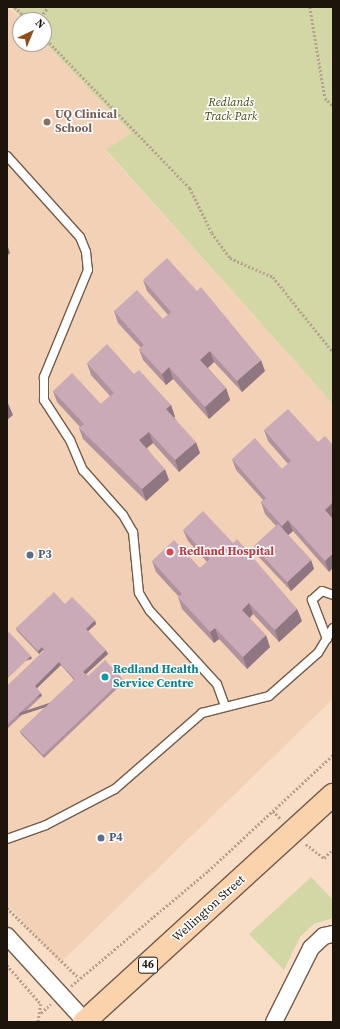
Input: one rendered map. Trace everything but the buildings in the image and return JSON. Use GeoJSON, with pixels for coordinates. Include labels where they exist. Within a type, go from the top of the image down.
{"type":"FeatureCollection","features":[{"type":"Feature","properties":{"kind":"main road","name":"Wellington Street"},"geometry":{"type":"LineString","coordinates":[[85,1022],[333,795]]}},
{"type":"Feature","properties":{"kind":"street"},"geometry":{"type":"LineString","coordinates":[[274,1022],[311,948],[324,936],[333,934]]}},
{"type":"Feature","properties":{"kind":"street"},"geometry":{"type":"LineString","coordinates":[[7,936],[85,1022]]}},
{"type":"Feature","properties":{"kind":"lane"},"geometry":{"type":"LineString","coordinates":[[7,156],[80,237],[86,252],[88,270],[44,377],[44,400],[70,440],[83,470],[123,515],[133,532],[139,593],[150,610],[217,684],[225,706]]}},
{"type":"Feature","properties":{"kind":"lane"},"geometry":{"type":"LineString","coordinates":[[327,639],[312,600],[322,591],[333,595]]}},
{"type":"Feature","properties":{"kind":"lane"},"geometry":{"type":"LineString","coordinates":[[7,839],[46,825],[115,789],[188,723],[202,713],[269,696],[318,653],[333,628]]}},
{"type":"Feature","properties":{"kind":"path"},"geometry":{"type":"LineString","coordinates":[[310,7],[325,98],[333,106]]}},
{"type":"Feature","properties":{"kind":"path"},"geometry":{"type":"LineString","coordinates":[[52,45],[190,188],[212,233],[230,258],[273,277],[333,352]]}},
{"type":"Feature","properties":{"kind":"path"},"geometry":{"type":"LineString","coordinates":[[38,1022],[41,1013],[80,978],[208,871],[333,755]]}},
{"type":"Feature","properties":{"kind":"path"},"geometry":{"type":"LineString","coordinates":[[7,908],[80,978]]}},
{"type":"Feature","properties":{"kind":"path"},"geometry":{"type":"LineString","coordinates":[[7,964],[36,996],[41,1013]]}},
{"type":"Feature","properties":{"kind":"shaded area","name":"Redland Hospital"},"geometry":{"type":"Polygon","coordinates":[[[7,7],[13,12],[12,52],[52,52],[52,50],[131,133],[106,151],[333,404],[333,699],[60,963],[7,904],[7,7]]]}},
{"type":"Feature","properties":{"kind":"green space","name":"Redlands Track Park"},"geometry":{"type":"Polygon","coordinates":[[[11,7],[333,7],[333,404],[106,150],[131,133],[52,50],[52,12],[16,12],[11,7]]]}},
{"type":"Feature","properties":{"kind":"green space"},"geometry":{"type":"Polygon","coordinates":[[[311,877],[333,900],[333,918],[314,924],[300,937],[284,970],[249,934],[311,877]]]}},
{"type":"Feature","properties":{"kind":"place","name":"UQ Clinical School"},"geometry":{"type":"Point","coordinates":[47,122]}},
{"type":"Feature","properties":{"kind":"place","name":"Redland Hospital"},"geometry":{"type":"Point","coordinates":[170,552]}},
{"type":"Feature","properties":{"kind":"place","name":"P3"},"geometry":{"type":"Point","coordinates":[30,555]}},
{"type":"Feature","properties":{"kind":"place","name":"Redland Health Service Centre"},"geometry":{"type":"Point","coordinates":[105,677]}},
{"type":"Feature","properties":{"kind":"place","name":"P4"},"geometry":{"type":"Point","coordinates":[101,838]}}]}
